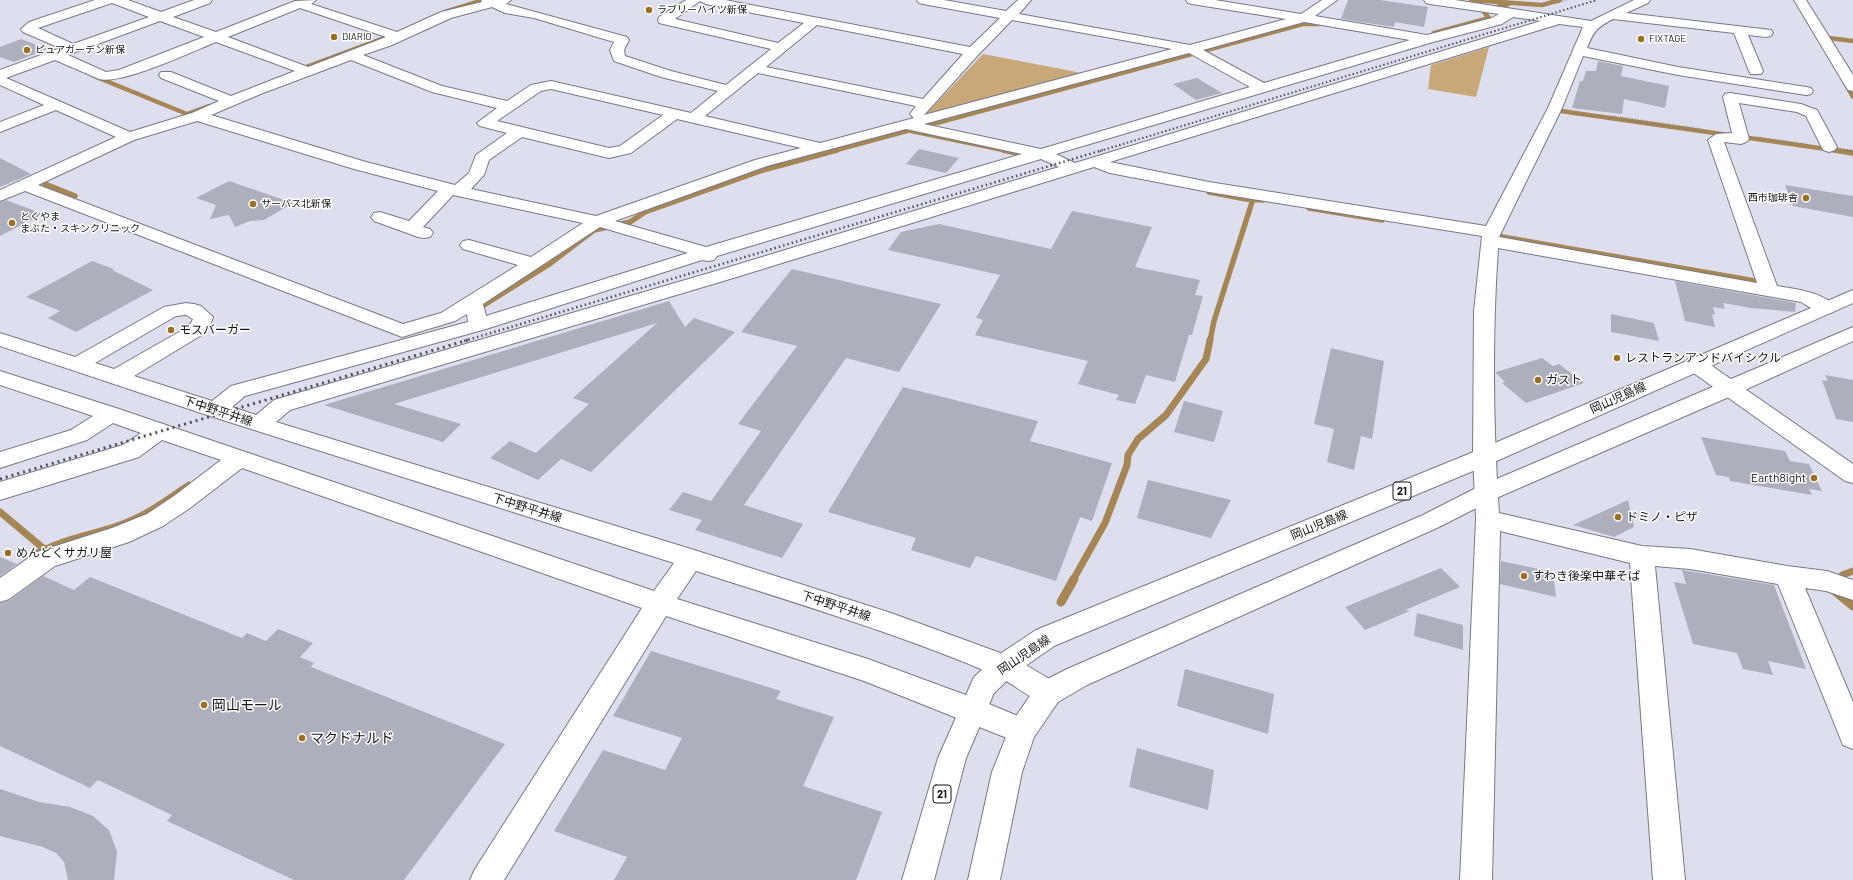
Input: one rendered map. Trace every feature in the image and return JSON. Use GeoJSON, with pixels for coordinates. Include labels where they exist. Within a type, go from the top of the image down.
{"type":"FeatureCollection","features":[{"type":"Feature","properties":{"kind":"street"},"geometry":{"type":"LineString","coordinates":[[73,49],[28,29],[34,25],[107,0]]}},
{"type":"Feature","properties":{"kind":"street"},"geometry":{"type":"LineString","coordinates":[[116,0],[304,69]]}},
{"type":"Feature","properties":{"kind":"street"},"geometry":{"type":"LineString","coordinates":[[0,75],[58,56],[73,49],[164,17],[206,0]]}},
{"type":"Feature","properties":{"kind":"street"},"geometry":{"type":"LineString","coordinates":[[695,0],[664,20],[782,48]]}},
{"type":"Feature","properties":{"kind":"street"},"geometry":{"type":"LineString","coordinates":[[706,0],[729,2],[814,21],[973,52]]}},
{"type":"Feature","properties":{"kind":"street"},"geometry":{"type":"LineString","coordinates":[[923,0],[1196,51],[1262,88]]}},
{"type":"Feature","properties":{"kind":"street"},"geometry":{"type":"LineString","coordinates":[[915,127],[927,104],[973,52],[1025,0]]}},
{"type":"Feature","properties":{"kind":"street"},"geometry":{"type":"LineString","coordinates":[[1192,0],[1422,38]]}},
{"type":"Feature","properties":{"kind":"street"},"geometry":{"type":"LineString","coordinates":[[24,185],[170,240],[402,331],[448,318],[533,263],[607,224],[761,163],[822,147],[915,127],[1196,51],[1302,19],[1332,0]]}},
{"type":"Feature","properties":{"kind":"street"},"geometry":{"type":"LineString","coordinates":[[1430,0],[1593,25]]}},
{"type":"Feature","properties":{"kind":"street"},"geometry":{"type":"LineString","coordinates":[[1476,880],[1487,506],[1484,457],[1484,311],[1491,237],[1554,111],[1588,31],[1593,25],[1644,0]]}},
{"type":"Feature","properties":{"kind":"street"},"geometry":{"type":"LineString","coordinates":[[1800,0],[1853,88]]}},
{"type":"Feature","properties":{"kind":"street"},"geometry":{"type":"LineString","coordinates":[[0,196],[84,156],[129,137],[197,116],[228,100],[304,69],[350,55],[393,35],[446,15],[493,1],[510,10],[536,15],[622,40],[617,50],[619,58],[666,74],[730,90]]}},
{"type":"Feature","properties":{"kind":"street"},"geometry":{"type":"LineString","coordinates":[[58,56],[104,76],[122,74],[304,2],[393,35]]}},
{"type":"Feature","properties":{"kind":"street"},"geometry":{"type":"LineString","coordinates":[[215,410],[238,391],[479,325],[706,253],[1043,154],[1422,38],[1497,21],[1511,12]]}},
{"type":"Feature","properties":{"kind":"street"},"geometry":{"type":"LineString","coordinates":[[1612,15],[1766,33]]}},
{"type":"Feature","properties":{"kind":"street"},"geometry":{"type":"LineString","coordinates":[[259,424],[282,405],[723,275],[1557,20]]}},
{"type":"Feature","properties":{"kind":"street"},"geometry":{"type":"LineString","coordinates":[[694,118],[757,69],[814,21]]}},
{"type":"Feature","properties":{"kind":"street"},"geometry":{"type":"LineString","coordinates":[[1739,30],[1756,71]]}},
{"type":"Feature","properties":{"kind":"street"},"geometry":{"type":"LineString","coordinates":[[1579,51],[1678,70],[1806,91]]}},
{"type":"Feature","properties":{"kind":"street"},"geometry":{"type":"LineString","coordinates":[[350,55],[437,89],[509,106]]}},
{"type":"Feature","properties":{"kind":"street"},"geometry":{"type":"LineString","coordinates":[[757,69],[927,104]]}},
{"type":"Feature","properties":{"kind":"street"},"geometry":{"type":"LineString","coordinates":[[166,75],[228,100]]}},
{"type":"Feature","properties":{"kind":"street"},"geometry":{"type":"LineString","coordinates":[[0,80],[129,137]]}},
{"type":"Feature","properties":{"kind":"street"},"geometry":{"type":"LineString","coordinates":[[674,114],[625,150],[609,154],[485,123],[536,88],[551,85],[822,147]]}},
{"type":"Feature","properties":{"kind":"street"},"geometry":{"type":"LineString","coordinates":[[1769,290],[1716,140],[1721,137],[1741,139],[1730,97],[1801,108],[1812,113],[1830,147]]}},
{"type":"Feature","properties":{"kind":"street"},"geometry":{"type":"LineString","coordinates":[[0,126],[57,105]]}},
{"type":"Feature","properties":{"kind":"street"},"geometry":{"type":"LineString","coordinates":[[197,116],[385,172],[454,190],[607,224],[706,253],[723,275]]}},
{"type":"Feature","properties":{"kind":"street"},"geometry":{"type":"LineString","coordinates":[[915,127],[1043,154],[1074,168]]}},
{"type":"Feature","properties":{"kind":"street"},"geometry":{"type":"LineString","coordinates":[[380,218],[418,231],[454,190],[476,175],[482,158],[520,132]]}},
{"type":"Feature","properties":{"kind":"street"},"geometry":{"type":"LineString","coordinates":[[1095,162],[1110,168],[1209,187],[1491,237],[1806,297],[1826,308]]}},
{"type":"Feature","properties":{"kind":"street"},"geometry":{"type":"LineString","coordinates":[[469,245],[533,263]]}},
{"type":"Feature","properties":{"kind":"street","name":"岡山児島線"},"geometry":{"type":"LineString","coordinates":[[918,880],[952,758],[984,685],[1004,666],[1045,638],[1484,457],[1853,296]]}},
{"type":"Feature","properties":{"kind":"street"},"geometry":{"type":"LineString","coordinates":[[473,302],[479,325]]}},
{"type":"Feature","properties":{"kind":"street"},"geometry":{"type":"LineString","coordinates":[[78,364],[164,314],[186,309],[200,313],[202,317],[200,326],[193,332],[116,377]]}},
{"type":"Feature","properties":{"kind":"street"},"geometry":{"type":"LineString","coordinates":[[984,880],[1007,772],[1022,731],[1048,693],[1077,677],[1431,522],[1487,506],[1731,388],[1853,332]]}},
{"type":"Feature","properties":{"kind":"street","name":"下中野平井線"},"geometry":{"type":"LineString","coordinates":[[0,339],[215,410],[691,559],[891,624],[1004,666],[1048,693]]}},
{"type":"Feature","properties":{"kind":"street"},"geometry":{"type":"LineString","coordinates":[[1695,364],[1853,475]]}},
{"type":"Feature","properties":{"kind":"street"},"geometry":{"type":"LineString","coordinates":[[0,378],[111,414],[659,604],[868,671],[972,710],[1022,731]]}},
{"type":"Feature","properties":{"kind":"street"},"geometry":{"type":"LineString","coordinates":[[0,460],[79,435],[111,414]]}},
{"type":"Feature","properties":{"kind":"street"},"geometry":{"type":"LineString","coordinates":[[0,491],[132,451],[159,431]]}},
{"type":"Feature","properties":{"kind":"street"},"geometry":{"type":"LineString","coordinates":[[0,592],[46,559],[120,535],[155,520],[182,502],[238,459]]}},
{"type":"Feature","properties":{"kind":"street"},"geometry":{"type":"LineString","coordinates":[[1487,506],[1642,556],[1690,560],[1842,586]]}},
{"type":"Feature","properties":{"kind":"street"},"geometry":{"type":"LineString","coordinates":[[1642,556],[1669,880]]}},
{"type":"Feature","properties":{"kind":"street"},"geometry":{"type":"LineString","coordinates":[[486,880],[659,604],[691,559]]}},
{"type":"Feature","properties":{"kind":"street"},"geometry":{"type":"LineString","coordinates":[[1787,576],[1853,736]]}},
{"type":"Feature","properties":{"kind":"path"},"geometry":{"type":"LineString","coordinates":[[1554,111],[1611,117],[1708,132],[1721,137]]}},
{"type":"Feature","properties":{"kind":"shaded area"},"geometry":{"type":"Polygon","coordinates":[[[1489,47],[1476,97],[1428,89],[1431,65],[1489,47]]]}},
{"type":"Feature","properties":{"kind":"shaded area"},"geometry":{"type":"Polygon","coordinates":[[[983,54],[1087,74],[930,116],[925,115],[983,54]]]}},
{"type":"Feature","properties":{"kind":"building"},"geometry":{"type":"Polygon","coordinates":[[[1348,0],[1380,0],[1428,7],[1424,27],[1395,22],[1394,27],[1341,19],[1348,0]]]}},
{"type":"Feature","properties":{"kind":"building","name":"ピュアガーデン新保"},"geometry":{"type":"Polygon","coordinates":[[[21,39],[48,49],[14,62],[0,57],[0,47],[21,39]]]}},
{"type":"Feature","properties":{"kind":"building"},"geometry":{"type":"Polygon","coordinates":[[[1598,61],[1623,66],[1621,76],[1669,86],[1665,108],[1624,99],[1622,114],[1572,108],[1580,81],[1583,81],[1586,71],[1596,71],[1598,61]]]}},
{"type":"Feature","properties":{"kind":"building"},"geometry":{"type":"Polygon","coordinates":[[[1197,78],[1222,93],[1196,100],[1173,84],[1197,78]]]}},
{"type":"Feature","properties":{"kind":"building"},"geometry":{"type":"Polygon","coordinates":[[[919,149],[959,158],[946,173],[906,164],[919,149]]]}},
{"type":"Feature","properties":{"kind":"building"},"geometry":{"type":"Polygon","coordinates":[[[0,158],[31,174],[0,187],[0,158]]]}},
{"type":"Feature","properties":{"kind":"building","name":"サーパス北新保"},"geometry":{"type":"Polygon","coordinates":[[[229,181],[293,203],[264,220],[250,221],[235,227],[229,215],[210,219],[216,205],[196,198],[229,181]]]}},
{"type":"Feature","properties":{"kind":"building"},"geometry":{"type":"Polygon","coordinates":[[[1785,185],[1853,196],[1853,217],[1793,206],[1785,185]]]}},
{"type":"Feature","properties":{"kind":"building","name":"とくやま まぶた・スキンクリニック"},"geometry":{"type":"Polygon","coordinates":[[[6,200],[43,214],[0,236],[0,202],[6,200]]]}},
{"type":"Feature","properties":{"kind":"building"},"geometry":{"type":"Polygon","coordinates":[[[1072,211],[1152,227],[1135,267],[1200,280],[1195,295],[1203,296],[1192,335],[1189,335],[1175,382],[1146,375],[1135,404],[1116,400],[1119,395],[1078,384],[1088,361],[975,335],[983,320],[976,318],[1000,275],[888,250],[901,232],[939,224],[1051,249],[1072,211]]]}},
{"type":"Feature","properties":{"kind":"building"},"geometry":{"type":"Polygon","coordinates":[[[92,261],[114,269],[112,270],[153,290],[76,332],[48,318],[60,311],[26,297],[92,261]]]}},
{"type":"Feature","properties":{"kind":"building"},"geometry":{"type":"Polygon","coordinates":[[[792,269],[941,304],[899,372],[846,358],[744,505],[803,524],[782,558],[695,530],[702,520],[669,510],[683,492],[711,501],[761,431],[738,424],[797,346],[741,332],[792,269]]]}},
{"type":"Feature","properties":{"kind":"building"},"geometry":{"type":"Polygon","coordinates":[[[1675,281],[1796,303],[1795,312],[1751,308],[1723,303],[1725,309],[1713,307],[1715,315],[1712,314],[1715,327],[1685,321],[1675,281]]]}},
{"type":"Feature","properties":{"kind":"building"},"geometry":{"type":"Polygon","coordinates":[[[669,301],[685,327],[694,318],[735,332],[591,472],[561,459],[538,480],[490,458],[510,441],[536,453],[589,404],[573,398],[657,323],[394,404],[461,424],[443,442],[324,405],[669,301]]]}},
{"type":"Feature","properties":{"kind":"building"},"geometry":{"type":"Polygon","coordinates":[[[1611,314],[1654,323],[1659,341],[1611,332],[1611,314]]]}},
{"type":"Feature","properties":{"kind":"building"},"geometry":{"type":"Polygon","coordinates":[[[1331,348],[1384,361],[1372,439],[1361,436],[1354,470],[1327,462],[1334,429],[1314,424],[1331,348]]]}},
{"type":"Feature","properties":{"kind":"building"},"geometry":{"type":"Polygon","coordinates":[[[1542,358],[1553,366],[1559,364],[1584,383],[1526,403],[1502,383],[1505,382],[1496,373],[1542,358]]]}},
{"type":"Feature","properties":{"kind":"building"},"geometry":{"type":"Polygon","coordinates":[[[1825,375],[1853,380],[1853,422],[1836,419],[1822,380],[1828,381],[1825,375]]]}},
{"type":"Feature","properties":{"kind":"building"},"geometry":{"type":"Polygon","coordinates":[[[903,387],[1038,421],[1030,441],[1112,463],[1092,521],[1080,517],[1056,581],[976,556],[970,568],[911,550],[916,538],[828,512],[903,387]]]}},
{"type":"Feature","properties":{"kind":"building"},"geometry":{"type":"Polygon","coordinates":[[[1184,401],[1223,411],[1214,442],[1174,432],[1184,401]]]}},
{"type":"Feature","properties":{"kind":"building"},"geometry":{"type":"Polygon","coordinates":[[[1701,437],[1785,451],[1790,461],[1809,464],[1822,491],[1809,489],[1812,495],[1730,481],[1729,477],[1716,475],[1701,437]]]}},
{"type":"Feature","properties":{"kind":"building"},"geometry":{"type":"Polygon","coordinates":[[[1148,480],[1231,500],[1211,538],[1137,518],[1148,480]]]}},
{"type":"Feature","properties":{"kind":"building"},"geometry":{"type":"Polygon","coordinates":[[[1628,500],[1634,527],[1614,537],[1573,525],[1628,500]]]}},
{"type":"Feature","properties":{"kind":"building"},"geometry":{"type":"Polygon","coordinates":[[[0,557],[17,564],[0,576],[0,557]]]}},
{"type":"Feature","properties":{"kind":"building"},"geometry":{"type":"Polygon","coordinates":[[[1501,561],[1553,572],[1556,597],[1500,584],[1501,561]]]}},
{"type":"Feature","properties":{"kind":"building"},"geometry":{"type":"Polygon","coordinates":[[[1441,568],[1460,587],[1405,610],[1410,611],[1365,630],[1345,607],[1441,568]]]}},
{"type":"Feature","properties":{"kind":"building"},"geometry":{"type":"Polygon","coordinates":[[[1682,570],[1774,585],[1806,669],[1768,661],[1773,675],[1743,669],[1737,653],[1693,644],[1674,582],[1686,584],[1682,570]]]}},
{"type":"Feature","properties":{"kind":"building","name":"岡山モール"},"geometry":{"type":"Polygon","coordinates":[[[43,576],[74,590],[90,577],[242,638],[247,633],[266,641],[278,629],[313,643],[300,657],[314,663],[311,667],[505,744],[404,880],[294,880],[167,821],[172,815],[98,780],[90,788],[0,746],[0,603],[10,600],[43,576]]]}},
{"type":"Feature","properties":{"kind":"building"},"geometry":{"type":"Polygon","coordinates":[[[1417,613],[1463,625],[1463,650],[1414,636],[1417,613]]]}},
{"type":"Feature","properties":{"kind":"building"},"geometry":{"type":"Polygon","coordinates":[[[651,651],[781,691],[776,699],[834,717],[803,786],[882,812],[856,880],[614,880],[627,857],[554,831],[603,750],[665,770],[682,738],[613,716],[651,651]]]}},
{"type":"Feature","properties":{"kind":"building"},"geometry":{"type":"Polygon","coordinates":[[[1185,669],[1274,694],[1268,734],[1177,706],[1185,669]]]}},
{"type":"Feature","properties":{"kind":"building"},"geometry":{"type":"Polygon","coordinates":[[[1137,748],[1214,770],[1208,810],[1129,787],[1137,748]]]}},
{"type":"Feature","properties":{"kind":"building"},"geometry":{"type":"Polygon","coordinates":[[[0,789],[39,802],[70,807],[93,816],[109,830],[117,852],[114,880],[68,880],[64,862],[56,853],[43,847],[0,836],[0,789]]]}},
{"type":"Feature","properties":{"kind":"waterway"},"geometry":{"type":"LineString","coordinates":[[445,12],[483,0]]}},
{"type":"Feature","properties":{"kind":"waterway"},"geometry":{"type":"LineString","coordinates":[[1471,0],[1542,5],[1560,0]]}},
{"type":"Feature","properties":{"kind":"waterway"},"geometry":{"type":"LineString","coordinates":[[1434,33],[1489,18],[1483,11],[1508,4]]}},
{"type":"Feature","properties":{"kind":"waterway"},"geometry":{"type":"LineString","coordinates":[[833,151],[1303,24],[1319,24]]}},
{"type":"Feature","properties":{"kind":"waterway"},"geometry":{"type":"LineString","coordinates":[[1821,37],[1853,41]]}},
{"type":"Feature","properties":{"kind":"waterway"},"geometry":{"type":"LineString","coordinates":[[298,70],[384,38]]}},
{"type":"Feature","properties":{"kind":"waterway"},"geometry":{"type":"LineString","coordinates":[[94,76],[187,114],[209,106]]}},
{"type":"Feature","properties":{"kind":"waterway"},"geometry":{"type":"LineString","coordinates":[[1845,83],[1853,97]]}},
{"type":"Feature","properties":{"kind":"waterway"},"geometry":{"type":"LineString","coordinates":[[1561,111],[1840,151]]}},
{"type":"Feature","properties":{"kind":"waterway"},"geometry":{"type":"LineString","coordinates":[[911,131],[1008,151]]}},
{"type":"Feature","properties":{"kind":"waterway"},"geometry":{"type":"LineString","coordinates":[[484,305],[548,265],[594,230],[630,222],[645,212],[763,170],[837,150]]}},
{"type":"Feature","properties":{"kind":"waterway"},"geometry":{"type":"LineString","coordinates":[[1003,150],[1017,153]]}},
{"type":"Feature","properties":{"kind":"waterway"},"geometry":{"type":"LineString","coordinates":[[1834,150],[1853,153]]}},
{"type":"Feature","properties":{"kind":"waterway"},"geometry":{"type":"LineString","coordinates":[[46,178],[42,179],[45,184],[75,196]]}},
{"type":"Feature","properties":{"kind":"waterway"},"geometry":{"type":"LineString","coordinates":[[1209,192],[1253,199]]}},
{"type":"Feature","properties":{"kind":"waterway"},"geometry":{"type":"LineString","coordinates":[[1210,341],[1214,321],[1253,199]]}},
{"type":"Feature","properties":{"kind":"waterway"},"geometry":{"type":"LineString","coordinates":[[1253,199],[1263,200]]}},
{"type":"Feature","properties":{"kind":"waterway"},"geometry":{"type":"LineString","coordinates":[[1309,208],[1382,220]]}},
{"type":"Feature","properties":{"kind":"waterway"},"geometry":{"type":"LineString","coordinates":[[1491,235],[1755,281]]}},
{"type":"Feature","properties":{"kind":"waterway"},"geometry":{"type":"LineString","coordinates":[[1073,580],[1105,523],[1127,465],[1128,455],[1138,439],[1166,415],[1206,359],[1210,340]]}},
{"type":"Feature","properties":{"kind":"waterway"},"geometry":{"type":"LineString","coordinates":[[31,557],[62,542],[117,526],[136,518],[172,497],[189,485]]}},
{"type":"Feature","properties":{"kind":"waterway"},"geometry":{"type":"LineString","coordinates":[[0,512],[43,548]]}},
{"type":"Feature","properties":{"kind":"waterway"},"geometry":{"type":"LineString","coordinates":[[1840,580],[1842,575],[1853,571]]}},
{"type":"Feature","properties":{"kind":"waterway"},"geometry":{"type":"LineString","coordinates":[[1061,602],[1074,579]]}},
{"type":"Feature","properties":{"kind":"waterway"},"geometry":{"type":"LineString","coordinates":[[1840,579],[1835,591],[1853,606]]}},
{"type":"Feature","properties":{"kind":"railway"},"geometry":{"type":"LineString","coordinates":[[1100,151],[1597,0]]}},
{"type":"Feature","properties":{"kind":"railway"},"geometry":{"type":"LineString","coordinates":[[464,341],[1103,150]]}},
{"type":"Feature","properties":{"kind":"railway"},"geometry":{"type":"LineString","coordinates":[[0,479],[468,340]]}},
{"type":"Feature","properties":{"kind":"place","name":"ラブリーハイツ新保"},"geometry":{"type":"Point","coordinates":[649,10]}},
{"type":"Feature","properties":{"kind":"place","name":"DIARIO"},"geometry":{"type":"Point","coordinates":[334,37]}},
{"type":"Feature","properties":{"kind":"place","name":"FIXTAGE"},"geometry":{"type":"Point","coordinates":[1641,39]}},
{"type":"Feature","properties":{"kind":"place","name":"ピュアガーデン新保"},"geometry":{"type":"Point","coordinates":[27,50]}},
{"type":"Feature","properties":{"kind":"place","name":"西市珈琲舎"},"geometry":{"type":"Point","coordinates":[1806,198]}},
{"type":"Feature","properties":{"kind":"place","name":"サーパス北新保"},"geometry":{"type":"Point","coordinates":[253,204]}},
{"type":"Feature","properties":{"kind":"place","name":"とくやま まぶた・スキンクリニック"},"geometry":{"type":"Point","coordinates":[12,223]}},
{"type":"Feature","properties":{"kind":"place","name":"モスバーガー"},"geometry":{"type":"Point","coordinates":[171,330]}},
{"type":"Feature","properties":{"kind":"place","name":"レストランアンドバイシクル"},"geometry":{"type":"Point","coordinates":[1617,358]}},
{"type":"Feature","properties":{"kind":"place","name":"ガスト"},"geometry":{"type":"Point","coordinates":[1538,380]}},
{"type":"Feature","properties":{"kind":"place","name":"Earth8ight"},"geometry":{"type":"Point","coordinates":[1814,478]}},
{"type":"Feature","properties":{"kind":"place","name":"ドミノ・ピザ"},"geometry":{"type":"Point","coordinates":[1618,517]}},
{"type":"Feature","properties":{"kind":"place","name":"めんどくサガリ屋"},"geometry":{"type":"Point","coordinates":[8,553]}},
{"type":"Feature","properties":{"kind":"place","name":"すわき後楽中華そば"},"geometry":{"type":"Point","coordinates":[1524,576]}},
{"type":"Feature","properties":{"kind":"place","name":"岡山モール"},"geometry":{"type":"Point","coordinates":[204,705]}},
{"type":"Feature","properties":{"kind":"place","name":"マクドナルド"},"geometry":{"type":"Point","coordinates":[302,738]}}]}
